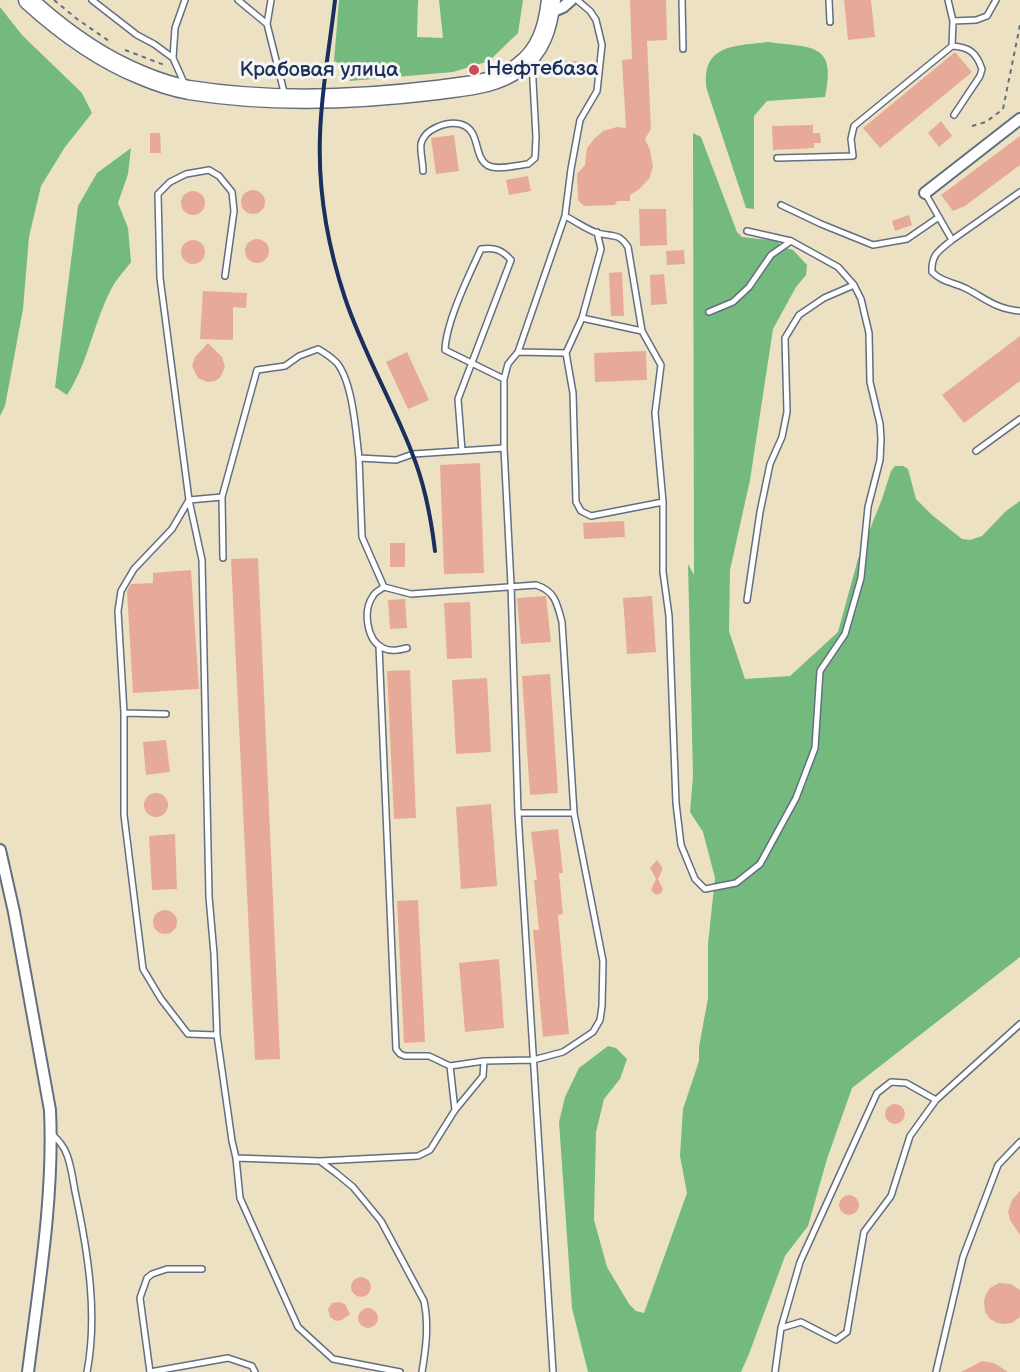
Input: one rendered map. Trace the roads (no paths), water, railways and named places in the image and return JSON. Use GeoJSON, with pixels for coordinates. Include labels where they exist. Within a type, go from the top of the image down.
{"type":"FeatureCollection","features":[{"type":"Feature","properties":{"kind":"main road","name":"Крабовая улица"},"geometry":{"type":"LineString","coordinates":[[28,0],[80,41],[112,61],[141,75],[187,89],[285,98],[403,94],[498,80],[531,57],[540,44],[550,7]]}},
{"type":"Feature","properties":{"kind":"street"},"geometry":{"type":"LineString","coordinates":[[550,7],[563,7],[571,0]]}},
{"type":"Feature","properties":{"kind":"street"},"geometry":{"type":"LineString","coordinates":[[925,193],[1020,119]]}},
{"type":"Feature","properties":{"kind":"street"},"geometry":{"type":"LineString","coordinates":[[0,850],[10,890],[50,1110],[51,1133],[45,1236],[28,1372]]}},
{"type":"Feature","properties":{"kind":"lane"},"geometry":{"type":"LineString","coordinates":[[92,0],[137,35],[173,58]]}},
{"type":"Feature","properties":{"kind":"lane"},"geometry":{"type":"LineString","coordinates":[[238,0],[267,24]]}},
{"type":"Feature","properties":{"kind":"lane"},"geometry":{"type":"LineString","coordinates":[[271,0],[267,24],[285,98]]}},
{"type":"Feature","properties":{"kind":"lane"},"geometry":{"type":"LineString","coordinates":[[553,1372],[519,813],[504,448],[504,379],[508,364],[518,352],[565,216],[580,120],[597,91],[603,45],[596,20],[590,11],[577,0]]}},
{"type":"Feature","properties":{"kind":"lane"},"geometry":{"type":"LineString","coordinates":[[682,0],[683,49]]}},
{"type":"Feature","properties":{"kind":"lane"},"geometry":{"type":"LineString","coordinates":[[829,0],[831,22]]}},
{"type":"Feature","properties":{"kind":"lane"},"geometry":{"type":"LineString","coordinates":[[948,0],[953,21],[952,46]]}},
{"type":"Feature","properties":{"kind":"lane"},"geometry":{"type":"LineString","coordinates":[[953,21],[976,20],[987,16],[996,0]]}},
{"type":"Feature","properties":{"kind":"lane"},"geometry":{"type":"LineString","coordinates":[[183,1],[175,28],[173,58],[187,89]]}},
{"type":"Feature","properties":{"kind":"lane"},"geometry":{"type":"LineString","coordinates":[[777,158],[853,156],[854,126],[952,46],[965,47],[974,52],[982,69],[980,76],[954,116]]}},
{"type":"Feature","properties":{"kind":"lane"},"geometry":{"type":"LineString","coordinates":[[423,171],[421,143],[427,134],[439,126],[459,124],[471,131],[482,159],[487,165],[494,167],[532,162],[535,158],[536,137],[531,57]]}},
{"type":"Feature","properties":{"kind":"lane"},"geometry":{"type":"LineString","coordinates":[[225,276],[234,211],[232,192],[219,176],[209,170],[186,174],[170,183],[158,194],[160,278],[189,500],[202,560],[208,886],[214,954],[217,1035],[240,1198],[298,1327],[333,1359],[400,1372]]}},
{"type":"Feature","properties":{"kind":"lane"},"geometry":{"type":"LineString","coordinates":[[1020,192],[952,240],[931,261],[932,272],[940,280],[965,287],[988,303],[1020,311]]}},
{"type":"Feature","properties":{"kind":"lane"},"geometry":{"type":"LineString","coordinates":[[925,193],[952,240]]}},
{"type":"Feature","properties":{"kind":"lane"},"geometry":{"type":"LineString","coordinates":[[782,205],[831,229],[873,245],[907,239],[939,217]]}},
{"type":"Feature","properties":{"kind":"lane"},"geometry":{"type":"LineString","coordinates":[[565,216],[597,232],[615,235],[622,239],[628,247],[642,332],[661,365],[655,413],[663,502],[663,573],[669,616],[676,803],[681,845],[695,879],[705,889],[736,883],[760,864],[796,798],[815,748],[820,671],[844,634],[861,578],[868,507],[880,460],[880,424],[870,382],[869,333],[861,299],[854,285],[838,267],[791,241],[747,231]]}},
{"type":"Feature","properties":{"kind":"lane"},"geometry":{"type":"LineString","coordinates":[[597,232],[601,249],[582,318],[566,353],[573,393],[576,502],[581,511],[591,516],[663,502]]}},
{"type":"Feature","properties":{"kind":"lane"},"geometry":{"type":"LineString","coordinates":[[709,312],[733,302],[749,287],[771,255],[791,241]]}},
{"type":"Feature","properties":{"kind":"lane"},"geometry":{"type":"LineString","coordinates":[[462,452],[458,399],[473,363],[511,260],[503,252],[492,248],[481,249],[469,276],[446,341],[445,350],[473,363],[504,379]]}},
{"type":"Feature","properties":{"kind":"lane"},"geometry":{"type":"LineString","coordinates":[[747,600],[760,512],[770,464],[782,437],[787,412],[785,338],[799,315],[824,298],[854,285]]}},
{"type":"Feature","properties":{"kind":"lane"},"geometry":{"type":"LineString","coordinates":[[582,318],[642,332]]}},
{"type":"Feature","properties":{"kind":"lane"},"geometry":{"type":"LineString","coordinates":[[223,558],[222,497],[257,370],[285,366],[299,356],[318,349],[330,356],[338,365],[352,402],[359,458],[362,537],[384,587]]}},
{"type":"Feature","properties":{"kind":"lane"},"geometry":{"type":"LineString","coordinates":[[518,352],[566,353]]}},
{"type":"Feature","properties":{"kind":"lane"},"geometry":{"type":"LineString","coordinates":[[976,451],[1020,419]]}},
{"type":"Feature","properties":{"kind":"lane"},"geometry":{"type":"LineString","coordinates":[[359,458],[396,460],[413,454],[504,448]]}},
{"type":"Feature","properties":{"kind":"lane"},"geometry":{"type":"LineString","coordinates":[[189,500],[222,497]]}},
{"type":"Feature","properties":{"kind":"lane"},"geometry":{"type":"LineString","coordinates":[[189,500],[172,529],[134,569],[121,591],[118,611],[124,713],[124,815],[143,969],[161,999],[188,1034],[217,1035]]}},
{"type":"Feature","properties":{"kind":"lane"},"geometry":{"type":"LineString","coordinates":[[379,646],[396,1049],[405,1056],[429,1056],[450,1066],[533,1060],[563,1052],[593,1032],[600,1020],[603,961],[574,813],[562,622],[557,604],[548,589],[536,585],[411,594],[384,587],[374,594],[369,603],[368,626],[371,636],[384,649],[393,651],[407,648]]}},
{"type":"Feature","properties":{"kind":"lane"},"geometry":{"type":"LineString","coordinates":[[124,713],[166,714]]}},
{"type":"Feature","properties":{"kind":"lane"},"geometry":{"type":"LineString","coordinates":[[519,813],[574,813]]}},
{"type":"Feature","properties":{"kind":"lane"},"geometry":{"type":"LineString","coordinates":[[781,1328],[801,1322],[836,1340],[847,1332],[864,1233],[891,1196],[910,1136],[936,1100],[1020,1024]]}},
{"type":"Feature","properties":{"kind":"lane"},"geometry":{"type":"LineString","coordinates":[[236,1158],[320,1161],[418,1156],[430,1150],[455,1110],[483,1077],[484,1062]]}},
{"type":"Feature","properties":{"kind":"lane"},"geometry":{"type":"LineString","coordinates":[[450,1066],[455,1110]]}},
{"type":"Feature","properties":{"kind":"lane"},"geometry":{"type":"LineString","coordinates":[[775,1372],[781,1328],[800,1262],[877,1093],[891,1082],[906,1083],[936,1100]]}},
{"type":"Feature","properties":{"kind":"lane"},"geometry":{"type":"LineString","coordinates":[[51,1133],[61,1142],[68,1156],[80,1216],[90,1291],[92,1347],[87,1372]]}},
{"type":"Feature","properties":{"kind":"lane"},"geometry":{"type":"LineString","coordinates":[[936,1372],[963,1257],[998,1165],[1020,1142]]}},
{"type":"Feature","properties":{"kind":"lane"},"geometry":{"type":"LineString","coordinates":[[320,1161],[353,1187],[370,1205],[424,1301],[427,1324],[422,1372]]}},
{"type":"Feature","properties":{"kind":"lane"},"geometry":{"type":"LineString","coordinates":[[202,1269],[167,1269],[147,1278],[140,1298],[150,1372],[228,1358],[252,1366],[255,1372]]}},
{"type":"Feature","properties":{"kind":"railway"},"geometry":{"type":"LineString","coordinates":[[335,0],[321,119],[320,156],[325,218],[339,279],[352,318],[421,477],[435,551]]}},
{"type":"Feature","properties":{"kind":"place","name":"Нефтебаза"},"geometry":{"type":"Point","coordinates":[474,70]}}]}
